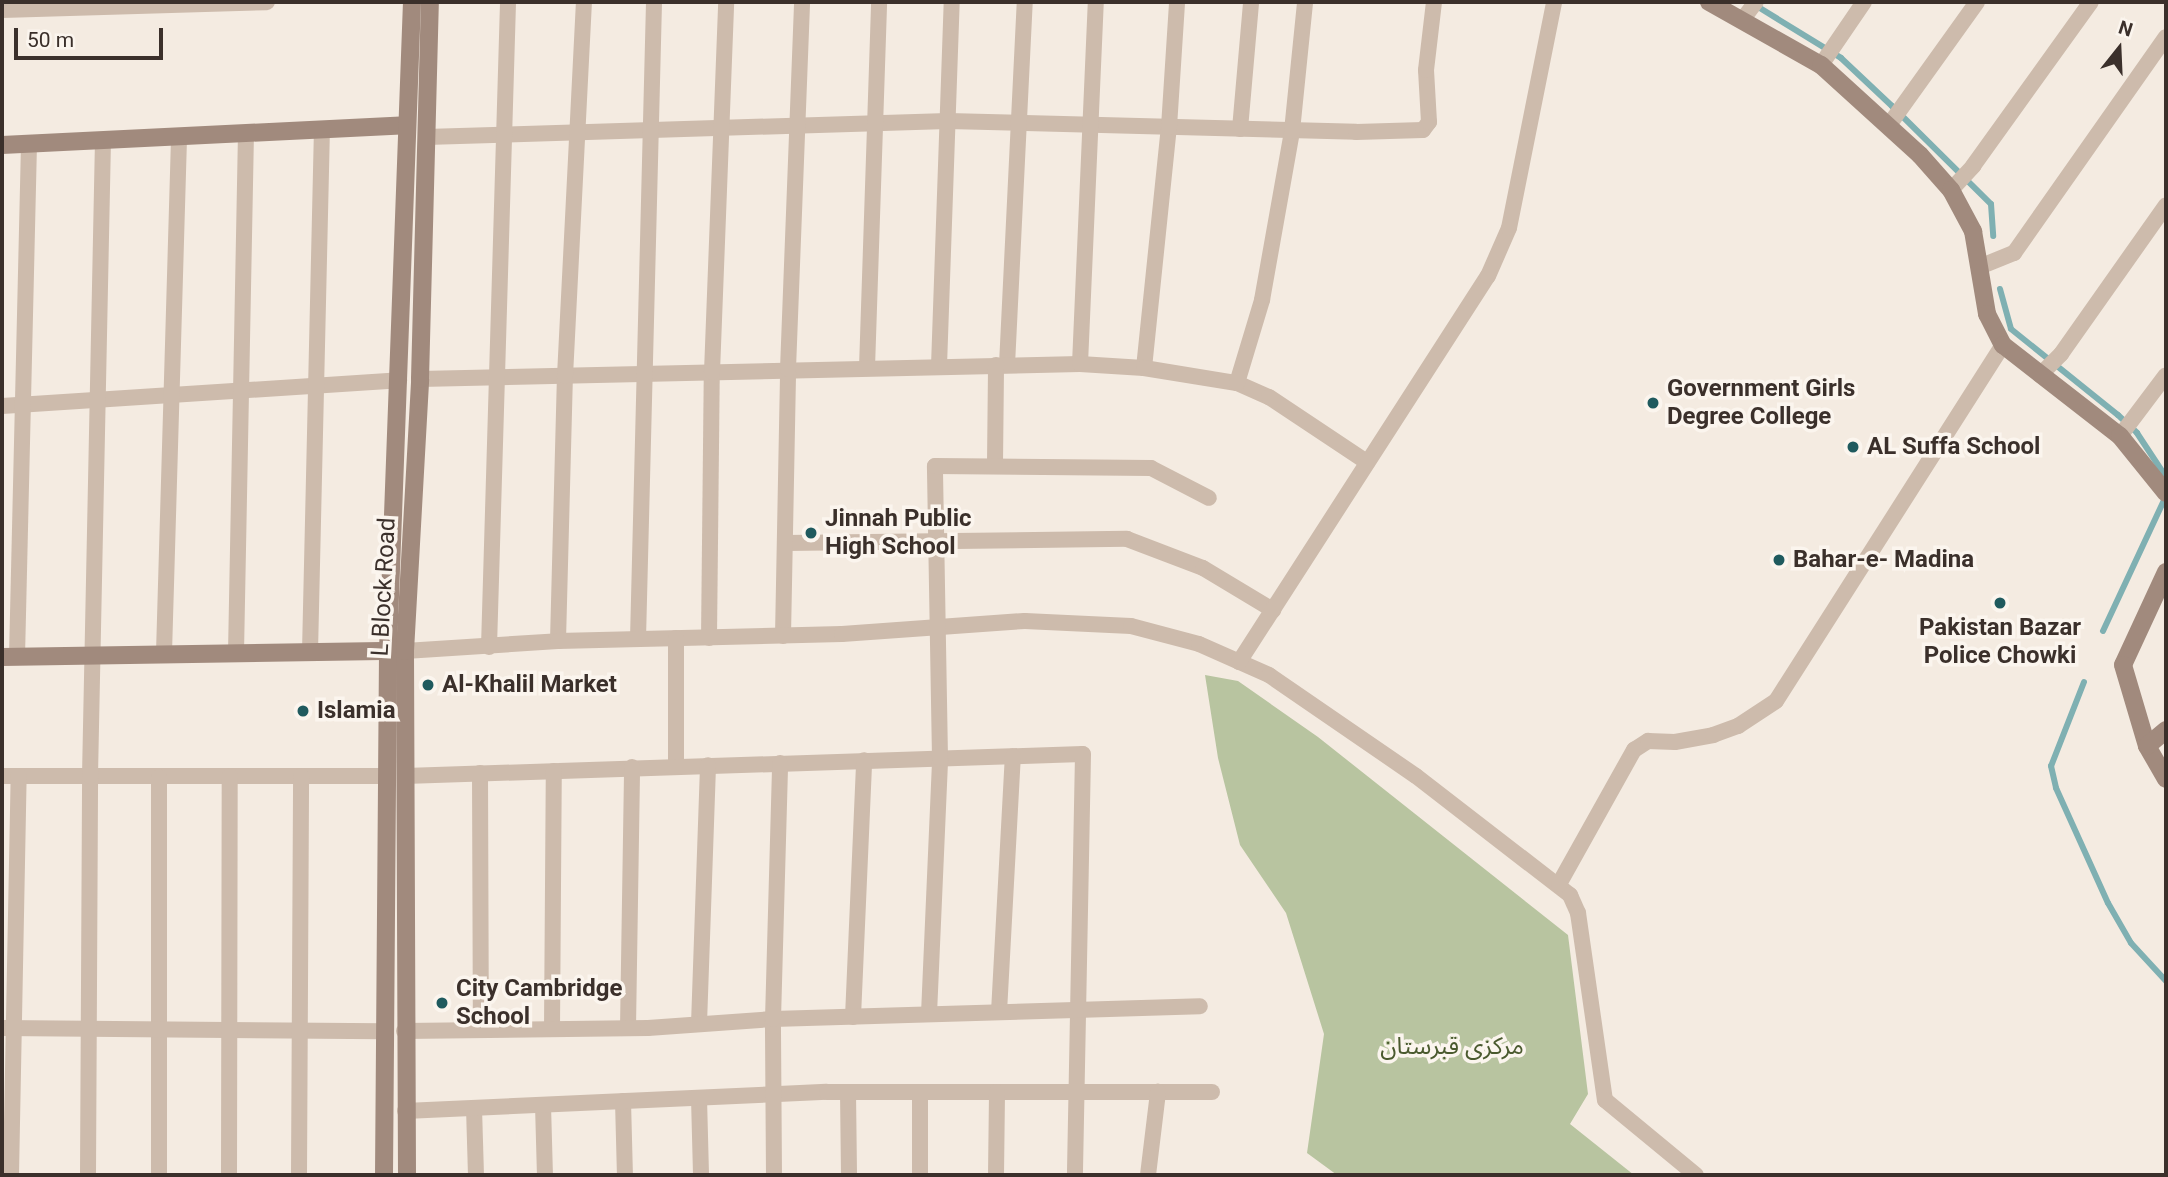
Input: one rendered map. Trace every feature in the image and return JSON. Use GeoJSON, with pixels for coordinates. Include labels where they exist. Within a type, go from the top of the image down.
{"type":"FeatureCollection","features":[{"type":"Feature","properties":{"kind":"main road","name":"L Block Road"},"geometry":{"type":"LineString","coordinates":[[407,1175],[404,1031],[405,776],[396,650],[399,380],[412,2]]}},
{"type":"Feature","properties":{"kind":"main road","name":"L Block Road"},"geometry":{"type":"LineString","coordinates":[[384,1175],[386,776],[419,379],[430,2]]}},
{"type":"Feature","properties":{"kind":"main road"},"geometry":{"type":"LineString","coordinates":[[1709,2],[1750,10],[1824,61],[1892,121],[1956,185],[1973,231],[1987,314],[2003,345],[2044,371],[2123,433],[2166,493]]}},
{"type":"Feature","properties":{"kind":"main road"},"geometry":{"type":"LineString","coordinates":[[2,145],[406,125]]}},
{"type":"Feature","properties":{"kind":"main road"},"geometry":{"type":"LineString","coordinates":[[2166,572],[2123,665],[2147,746],[2166,779]]}},
{"type":"Feature","properties":{"kind":"main road"},"geometry":{"type":"LineString","coordinates":[[9,657],[396,650]]}},
{"type":"Feature","properties":{"kind":"main road"},"geometry":{"type":"LineString","coordinates":[[2147,746],[2166,730]]}},
{"type":"Feature","properties":{"kind":"street"},"geometry":{"type":"LineString","coordinates":[[2,10],[44,5],[264,2]]}},
{"type":"Feature","properties":{"kind":"street"},"geometry":{"type":"LineString","coordinates":[[489,647],[508,2]]}},
{"type":"Feature","properties":{"kind":"street"},"geometry":{"type":"LineString","coordinates":[[558,641],[565,376],[583,2]]}},
{"type":"Feature","properties":{"kind":"street"},"geometry":{"type":"LineString","coordinates":[[638,639],[642,373],[654,2]]}},
{"type":"Feature","properties":{"kind":"street"},"geometry":{"type":"LineString","coordinates":[[709,638],[712,372],[726,2]]}},
{"type":"Feature","properties":{"kind":"street"},"geometry":{"type":"LineString","coordinates":[[783,636],[788,369],[802,2]]}},
{"type":"Feature","properties":{"kind":"street"},"geometry":{"type":"LineString","coordinates":[[867,368],[878,2]]}},
{"type":"Feature","properties":{"kind":"street"},"geometry":{"type":"LineString","coordinates":[[939,366],[952,2]]}},
{"type":"Feature","properties":{"kind":"street"},"geometry":{"type":"LineString","coordinates":[[995,464],[1020,123],[1025,2]]}},
{"type":"Feature","properties":{"kind":"street"},"geometry":{"type":"LineString","coordinates":[[1080,364],[1096,2]]}},
{"type":"Feature","properties":{"kind":"street"},"geometry":{"type":"LineString","coordinates":[[1144,368],[1169,127],[1177,2]]}},
{"type":"Feature","properties":{"kind":"street"},"geometry":{"type":"LineString","coordinates":[[1240,129],[1251,2]]}},
{"type":"Feature","properties":{"kind":"street"},"geometry":{"type":"LineString","coordinates":[[1237,383],[1262,300],[1292,131],[1306,2]]}},
{"type":"Feature","properties":{"kind":"street"},"geometry":{"type":"LineString","coordinates":[[426,137],[948,121],[1292,131],[1427,128],[1426,70],[1434,2]]}},
{"type":"Feature","properties":{"kind":"street"},"geometry":{"type":"LineString","coordinates":[[1239,662],[1488,276],[1509,228],[1554,2]]}},
{"type":"Feature","properties":{"kind":"street"},"geometry":{"type":"LineString","coordinates":[[1824,61],[1864,2]]}},
{"type":"Feature","properties":{"kind":"street"},"geometry":{"type":"LineString","coordinates":[[1892,121],[1907,105],[1977,2]]}},
{"type":"Feature","properties":{"kind":"street"},"geometry":{"type":"LineString","coordinates":[[1956,185],[1973,166],[2091,2]]}},
{"type":"Feature","properties":{"kind":"street"},"geometry":{"type":"LineString","coordinates":[[1979,267],[2014,253],[2166,37]]}},
{"type":"Feature","properties":{"kind":"street"},"geometry":{"type":"LineString","coordinates":[[310,652],[322,129]]}},
{"type":"Feature","properties":{"kind":"street"},"geometry":{"type":"LineString","coordinates":[[236,653],[246,133]]}},
{"type":"Feature","properties":{"kind":"street"},"geometry":{"type":"LineString","coordinates":[[164,653],[179,138]]}},
{"type":"Feature","properties":{"kind":"street"},"geometry":{"type":"LineString","coordinates":[[88,1175],[90,776],[95,654],[95,400],[103,140]]}},
{"type":"Feature","properties":{"kind":"street"},"geometry":{"type":"LineString","coordinates":[[9,657],[23,404],[29,144]]}},
{"type":"Feature","properties":{"kind":"street"},"geometry":{"type":"LineString","coordinates":[[2044,371],[2061,354],[2166,205]]}},
{"type":"Feature","properties":{"kind":"street"},"geometry":{"type":"LineString","coordinates":[[1559,884],[1634,750],[1648,741],[1675,742],[1713,735],[1776,701],[2003,345]]}},
{"type":"Feature","properties":{"kind":"street"},"geometry":{"type":"LineString","coordinates":[[419,379],[1002,365],[1080,364],[1144,368],[1237,383],[1269,397],[1367,462]]}},
{"type":"Feature","properties":{"kind":"street"},"geometry":{"type":"LineString","coordinates":[[2123,433],[2166,375]]}},
{"type":"Feature","properties":{"kind":"street"},"geometry":{"type":"LineString","coordinates":[[2,406],[399,380]]}},
{"type":"Feature","properties":{"kind":"street"},"geometry":{"type":"LineString","coordinates":[[929,1014],[940,758],[935,466],[995,464],[1152,468],[1209,498]]}},
{"type":"Feature","properties":{"kind":"street"},"geometry":{"type":"LineString","coordinates":[[785,543],[1127,539],[1203,568],[1273,610]]}},
{"type":"Feature","properties":{"kind":"street"},"geometry":{"type":"LineString","coordinates":[[396,650],[489,647],[558,641],[783,636],[1025,621],[1131,626],[1199,644],[1269,675],[1416,776],[1559,884],[1578,913],[1605,1100],[1696,1175]]}},
{"type":"Feature","properties":{"kind":"street"},"geometry":{"type":"LineString","coordinates":[[676,638],[676,766]]}},
{"type":"Feature","properties":{"kind":"street"},"geometry":{"type":"LineString","coordinates":[[405,776],[1083,754],[1081,1010],[1075,1175]]}},
{"type":"Feature","properties":{"kind":"street"},"geometry":{"type":"LineString","coordinates":[[999,1012],[1013,756]]}},
{"type":"Feature","properties":{"kind":"street"},"geometry":{"type":"LineString","coordinates":[[853,1017],[864,760]]}},
{"type":"Feature","properties":{"kind":"street"},"geometry":{"type":"LineString","coordinates":[[774,1175],[773,1019],[780,763]]}},
{"type":"Feature","properties":{"kind":"street"},"geometry":{"type":"LineString","coordinates":[[699,1024],[708,765]]}},
{"type":"Feature","properties":{"kind":"street"},"geometry":{"type":"LineString","coordinates":[[628,1028],[632,767]]}},
{"type":"Feature","properties":{"kind":"street"},"geometry":{"type":"LineString","coordinates":[[552,1029],[554,771]]}},
{"type":"Feature","properties":{"kind":"street"},"geometry":{"type":"LineString","coordinates":[[480,773],[481,1030]]}},
{"type":"Feature","properties":{"kind":"street"},"geometry":{"type":"LineString","coordinates":[[2,776],[386,776]]}},
{"type":"Feature","properties":{"kind":"street"},"geometry":{"type":"LineString","coordinates":[[11,1175],[7,1028],[19,776]]}},
{"type":"Feature","properties":{"kind":"street"},"geometry":{"type":"LineString","coordinates":[[159,776],[159,1175]]}},
{"type":"Feature","properties":{"kind":"street"},"geometry":{"type":"LineString","coordinates":[[229,1175],[230,776]]}},
{"type":"Feature","properties":{"kind":"street"},"geometry":{"type":"LineString","coordinates":[[299,1175],[301,776]]}},
{"type":"Feature","properties":{"kind":"street"},"geometry":{"type":"LineString","coordinates":[[404,1031],[628,1028],[773,1019],[1200,1006]]}},
{"type":"Feature","properties":{"kind":"street"},"geometry":{"type":"LineString","coordinates":[[7,1028],[383,1031]]}},
{"type":"Feature","properties":{"kind":"street"},"geometry":{"type":"LineString","coordinates":[[848,1092],[849,1175]]}},
{"type":"Feature","properties":{"kind":"street"},"geometry":{"type":"LineString","coordinates":[[405,1111],[848,1092],[1212,1092]]}},
{"type":"Feature","properties":{"kind":"street"},"geometry":{"type":"LineString","coordinates":[[920,1092],[920,1175]]}},
{"type":"Feature","properties":{"kind":"street"},"geometry":{"type":"LineString","coordinates":[[996,1175],[997,1092]]}},
{"type":"Feature","properties":{"kind":"street"},"geometry":{"type":"LineString","coordinates":[[1148,1175],[1158,1092]]}},
{"type":"Feature","properties":{"kind":"street"},"geometry":{"type":"LineString","coordinates":[[699,1098],[701,1175]]}},
{"type":"Feature","properties":{"kind":"street"},"geometry":{"type":"LineString","coordinates":[[623,1101],[625,1175]]}},
{"type":"Feature","properties":{"kind":"street"},"geometry":{"type":"LineString","coordinates":[[543,1105],[545,1175]]}},
{"type":"Feature","properties":{"kind":"street"},"geometry":{"type":"LineString","coordinates":[[474,1108],[476,1175]]}},
{"type":"Feature","properties":{"kind":"green space","name":"مرکزی قبرستان"},"geometry":{"type":"Polygon","coordinates":[[[1205,675],[1238,681],[1318,737],[1568,935],[1588,1094],[1570,1124],[1634,1175],[1337,1175],[1307,1153],[1324,1034],[1286,913],[1240,845],[1218,758],[1205,675]]]}},
{"type":"Feature","properties":{"kind":"waterway"},"geometry":{"type":"LineString","coordinates":[[1755,5],[1841,58],[1892,106],[1991,204],[1993,236]]}},
{"type":"Feature","properties":{"kind":"waterway"},"geometry":{"type":"LineString","coordinates":[[2000,289],[2011,329],[2137,433],[2166,477]]}},
{"type":"Feature","properties":{"kind":"waterway"},"geometry":{"type":"LineString","coordinates":[[2103,631],[2166,496]]}},
{"type":"Feature","properties":{"kind":"waterway"},"geometry":{"type":"LineString","coordinates":[[2084,682],[2051,766],[2056,788],[2108,903],[2131,943],[2166,981]]}},
{"type":"Feature","properties":{"kind":"place","name":"Government Girls Degree College"},"geometry":{"type":"Point","coordinates":[1653,403]}},
{"type":"Feature","properties":{"kind":"place","name":"AL Suffa School"},"geometry":{"type":"Point","coordinates":[1853,447]}},
{"type":"Feature","properties":{"kind":"place","name":"Jinnah Public High School"},"geometry":{"type":"Point","coordinates":[811,533]}},
{"type":"Feature","properties":{"kind":"place","name":"Bahar-e- Madina"},"geometry":{"type":"Point","coordinates":[1779,560]}},
{"type":"Feature","properties":{"kind":"place","name":"Pakistan Bazar Police Chowki"},"geometry":{"type":"Point","coordinates":[2000,603]}},
{"type":"Feature","properties":{"kind":"place","name":"Al-Khalil Market"},"geometry":{"type":"Point","coordinates":[428,685]}},
{"type":"Feature","properties":{"kind":"place","name":"Islamia"},"geometry":{"type":"Point","coordinates":[303,711]}},
{"type":"Feature","properties":{"kind":"place","name":"City Cambridge School"},"geometry":{"type":"Point","coordinates":[442,1003]}}]}
